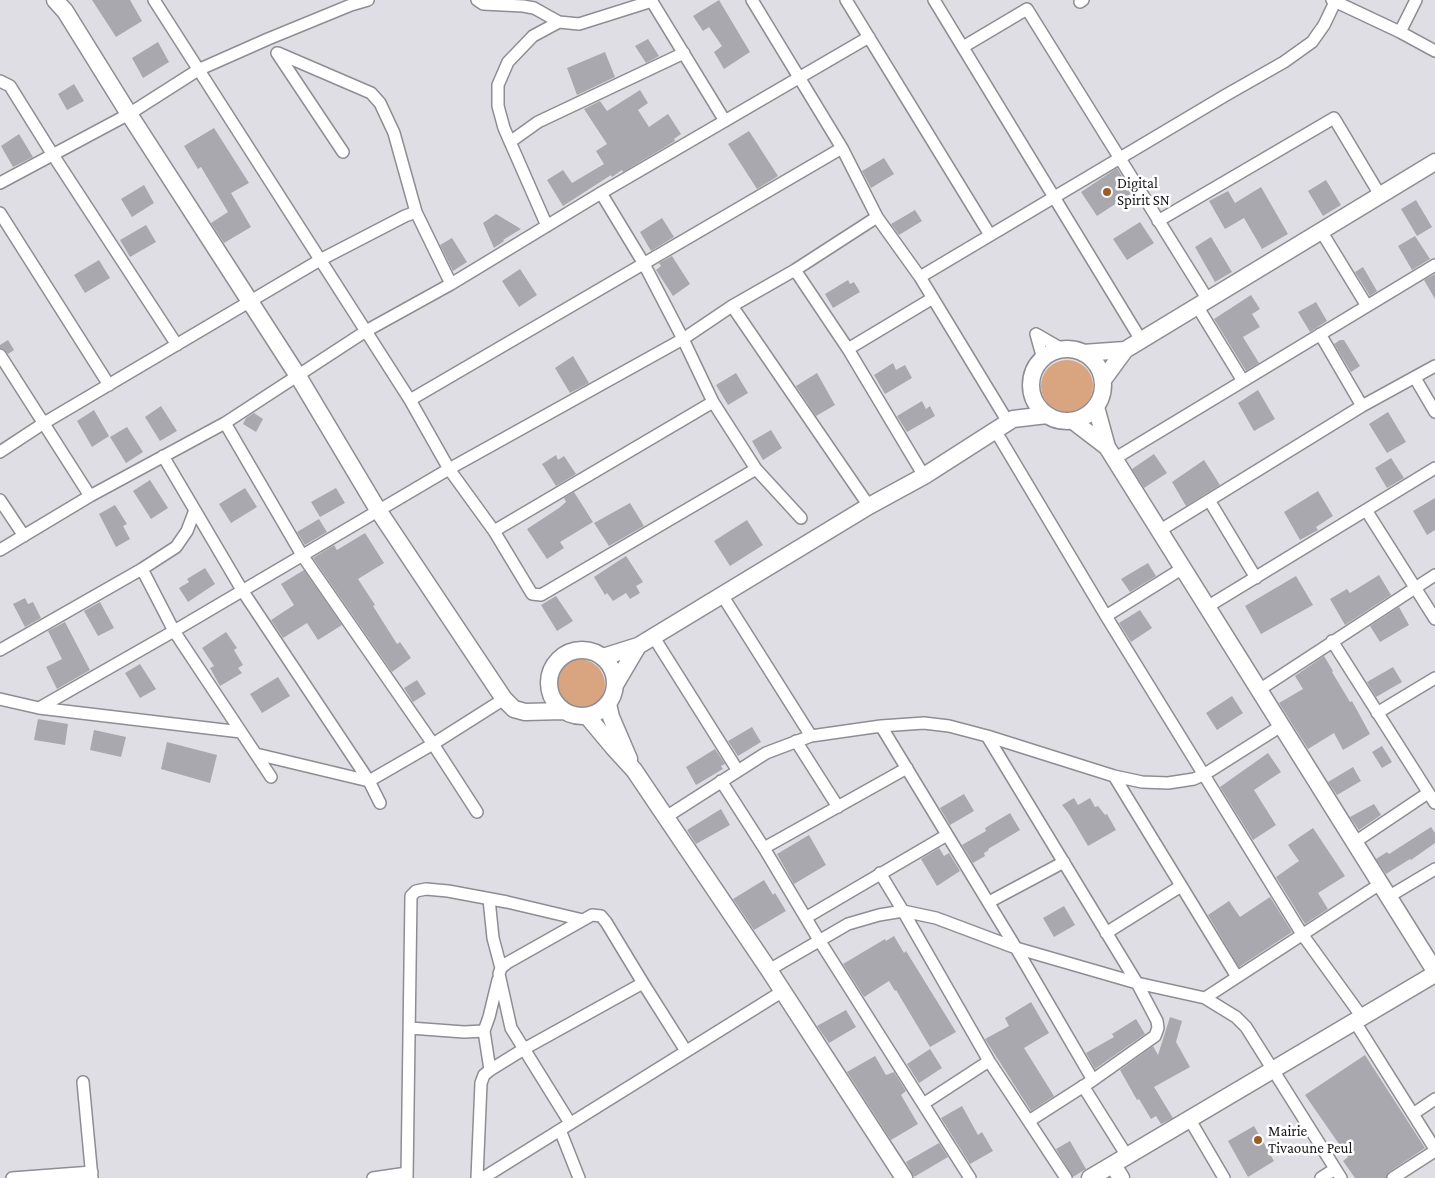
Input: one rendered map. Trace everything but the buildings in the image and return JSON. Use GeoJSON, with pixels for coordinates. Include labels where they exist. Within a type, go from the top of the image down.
{"type":"FeatureCollection","features":[{"type":"Feature","properties":{"kind":"street"},"geometry":{"type":"LineString","coordinates":[[55,0],[65,11],[298,376],[378,510],[504,699],[514,709],[525,712],[563,711]]}},
{"type":"Feature","properties":{"kind":"street"},"geometry":{"type":"LineString","coordinates":[[0,183],[129,114],[198,70],[268,39],[351,5],[368,0]]}},
{"type":"Feature","properties":{"kind":"street"},"geometry":{"type":"LineString","coordinates":[[477,0],[484,4],[534,8],[558,22],[579,24],[652,1],[725,121]]}},
{"type":"Feature","properties":{"kind":"street"},"geometry":{"type":"LineString","coordinates":[[752,0],[842,148],[877,217],[933,298],[1005,424],[1106,616],[1302,934],[1359,1020],[1435,1150],[1393,1178]]}},
{"type":"Feature","properties":{"kind":"street"},"geometry":{"type":"LineString","coordinates":[[846,0],[990,235]]}},
{"type":"Feature","properties":{"kind":"street"},"geometry":{"type":"LineString","coordinates":[[934,0],[1141,340]]}},
{"type":"Feature","properties":{"kind":"street"},"geometry":{"type":"LineString","coordinates":[[1400,32],[1416,0]]}},
{"type":"Feature","properties":{"kind":"street"},"geometry":{"type":"LineString","coordinates":[[920,277],[1284,62],[1312,42],[1324,26],[1335,1],[1435,51]]}},
{"type":"Feature","properties":{"kind":"street"},"geometry":{"type":"LineString","coordinates":[[159,2],[198,70],[410,400],[449,469],[494,531],[532,594],[541,595],[756,469]]}},
{"type":"Feature","properties":{"kind":"street"},"geometry":{"type":"LineString","coordinates":[[963,47],[1027,9],[1158,221],[1243,381]]}},
{"type":"Feature","properties":{"kind":"street"},"geometry":{"type":"LineString","coordinates":[[547,226],[504,128],[498,106],[498,85],[508,62],[533,36],[558,22]]}},
{"type":"Feature","properties":{"kind":"street"},"geometry":{"type":"LineString","coordinates":[[0,550],[90,496],[225,424],[366,331],[451,284],[601,193],[869,37]]}},
{"type":"Feature","properties":{"kind":"street"},"geometry":{"type":"LineString","coordinates":[[268,39],[343,152]]}},
{"type":"Feature","properties":{"kind":"street"},"geometry":{"type":"LineString","coordinates":[[278,53],[371,93],[380,103],[394,134],[416,212],[451,284]]}},
{"type":"Feature","properties":{"kind":"street"},"geometry":{"type":"LineString","coordinates":[[510,142],[538,122],[684,53]]}},
{"type":"Feature","properties":{"kind":"street"},"geometry":{"type":"LineString","coordinates":[[0,81],[10,86],[177,345]]}},
{"type":"Feature","properties":{"kind":"street"},"geometry":{"type":"LineString","coordinates":[[1158,221],[1334,118],[1380,195]]}},
{"type":"Feature","properties":{"kind":"street"},"geometry":{"type":"LineString","coordinates":[[410,400],[842,148]]}},
{"type":"Feature","properties":{"kind":"street"},"geometry":{"type":"LineString","coordinates":[[1103,380],[1125,350],[1435,162]]}},
{"type":"Feature","properties":{"kind":"street"},"geometry":{"type":"LineString","coordinates":[[601,193],[644,264],[713,402],[756,469],[801,518]]}},
{"type":"Feature","properties":{"kind":"street"},"geometry":{"type":"LineString","coordinates":[[0,452],[44,423],[320,260],[416,212]]}},
{"type":"Feature","properties":{"kind":"street"},"geometry":{"type":"LineString","coordinates":[[0,213],[109,385]]}},
{"type":"Feature","properties":{"kind":"street"},"geometry":{"type":"LineString","coordinates":[[38,708],[174,632],[449,469],[683,339],[732,306],[795,270],[877,217]]}},
{"type":"Feature","properties":{"kind":"street"},"geometry":{"type":"LineString","coordinates":[[1321,231],[1367,306]]}},
{"type":"Feature","properties":{"kind":"street"},"geometry":{"type":"LineString","coordinates":[[1110,453],[1243,381],[1435,264]]}},
{"type":"Feature","properties":{"kind":"street"},"geometry":{"type":"LineString","coordinates":[[795,270],[848,348],[924,476]]}},
{"type":"Feature","properties":{"kind":"street"},"geometry":{"type":"LineString","coordinates":[[848,348],[933,298]]}},
{"type":"Feature","properties":{"kind":"street"},"geometry":{"type":"LineString","coordinates":[[732,306],[869,506]]}},
{"type":"Feature","properties":{"kind":"street"},"geometry":{"type":"LineString","coordinates":[[1043,359],[1036,334],[1062,350]]}},
{"type":"Feature","properties":{"kind":"street"},"geometry":{"type":"LineString","coordinates":[[1320,334],[1362,406]]}},
{"type":"Feature","properties":{"kind":"street"},"geometry":{"type":"LineString","coordinates":[[1062,350],[1073,350],[1083,353],[1093,360],[1100,369],[1103,380],[1102,394],[1096,407],[1086,416],[1073,421],[1059,421],[1047,415],[1037,405],[1032,392],[1032,380],[1036,368],[1043,359],[1052,353],[1062,350]]}},
{"type":"Feature","properties":{"kind":"street"},"geometry":{"type":"LineString","coordinates":[[1083,353],[1125,350]]}},
{"type":"Feature","properties":{"kind":"street"},"geometry":{"type":"LineString","coordinates":[[0,355],[90,496]]}},
{"type":"Feature","properties":{"kind":"street"},"geometry":{"type":"LineString","coordinates":[[1160,532],[1362,406],[1435,366]]}},
{"type":"Feature","properties":{"kind":"street"},"geometry":{"type":"LineString","coordinates":[[1415,378],[1435,412]]}},
{"type":"Feature","properties":{"kind":"street"},"geometry":{"type":"LineString","coordinates":[[603,657],[638,646],[869,506],[924,476],[1005,424],[1032,392]]}},
{"type":"Feature","properties":{"kind":"street"},"geometry":{"type":"LineString","coordinates":[[494,531],[713,402]]}},
{"type":"Feature","properties":{"kind":"street"},"geometry":{"type":"LineString","coordinates":[[1090,1178],[1121,1166],[1190,1120],[1435,973],[1355,842],[1110,453],[1096,407]]}},
{"type":"Feature","properties":{"kind":"street"},"geometry":{"type":"LineString","coordinates":[[1005,424],[1047,415]]}},
{"type":"Feature","properties":{"kind":"street"},"geometry":{"type":"LineString","coordinates":[[1073,421],[1110,453]]}},
{"type":"Feature","properties":{"kind":"street"},"geometry":{"type":"LineString","coordinates":[[225,424],[302,555],[433,744],[477,812]]}},
{"type":"Feature","properties":{"kind":"street"},"geometry":{"type":"LineString","coordinates":[[163,456],[242,590],[369,781],[380,803]]}},
{"type":"Feature","properties":{"kind":"street"},"geometry":{"type":"LineString","coordinates":[[1207,607],[1435,468]]}},
{"type":"Feature","properties":{"kind":"street"},"geometry":{"type":"LineString","coordinates":[[0,500],[24,536]]}},
{"type":"Feature","properties":{"kind":"street"},"geometry":{"type":"LineString","coordinates":[[1210,500],[1256,578]]}},
{"type":"Feature","properties":{"kind":"street"},"geometry":{"type":"LineString","coordinates":[[0,650],[142,569],[176,547],[187,531],[195,510]]}},
{"type":"Feature","properties":{"kind":"street"},"geometry":{"type":"LineString","coordinates":[[1366,510],[1435,619]]}},
{"type":"Feature","properties":{"kind":"street"},"geometry":{"type":"LineString","coordinates":[[1106,616],[1183,568]]}},
{"type":"Feature","properties":{"kind":"street"},"geometry":{"type":"LineString","coordinates":[[142,569],[174,632],[271,777]]}},
{"type":"Feature","properties":{"kind":"street"},"geometry":{"type":"LineString","coordinates":[[1259,690],[1435,575]]}},
{"type":"Feature","properties":{"kind":"street"},"geometry":{"type":"LineString","coordinates":[[722,595],[811,736]]}},
{"type":"Feature","properties":{"kind":"street"},"geometry":{"type":"LineString","coordinates":[[654,636],[738,771]]}},
{"type":"Feature","properties":{"kind":"street"},"geometry":{"type":"LineString","coordinates":[[1332,641],[1435,803]]}},
{"type":"Feature","properties":{"kind":"street"},"geometry":{"type":"LineString","coordinates":[[615,685],[638,646]]}},
{"type":"Feature","properties":{"kind":"street"},"geometry":{"type":"LineString","coordinates":[[577,650],[586,650],[595,652],[603,657],[610,665],[614,674],[615,685],[608,704],[599,712],[587,716],[575,716],[563,711],[556,705],[551,697],[548,682],[551,670],[558,659],[564,654],[577,650]]}},
{"type":"Feature","properties":{"kind":"street"},"geometry":{"type":"LineString","coordinates":[[1377,713],[1435,678]]}},
{"type":"Feature","properties":{"kind":"street"},"geometry":{"type":"LineString","coordinates":[[525,712],[549,688]]}},
{"type":"Feature","properties":{"kind":"street"},"geometry":{"type":"LineString","coordinates":[[0,699],[38,708],[241,732]]}},
{"type":"Feature","properties":{"kind":"street"},"geometry":{"type":"LineString","coordinates":[[256,754],[369,781],[433,744],[504,699]]}},
{"type":"Feature","properties":{"kind":"street"},"geometry":{"type":"LineString","coordinates":[[608,704],[611,717],[634,770]]}},
{"type":"Feature","properties":{"kind":"street"},"geometry":{"type":"LineString","coordinates":[[587,716],[634,770],[783,991],[904,1178]]}},
{"type":"Feature","properties":{"kind":"street"},"geometry":{"type":"LineString","coordinates":[[666,817],[766,753],[811,736],[881,726],[924,723],[949,726],[1114,776],[1142,782],[1168,783],[1194,779],[1205,774],[1281,726]]}},
{"type":"Feature","properties":{"kind":"street"},"geometry":{"type":"LineString","coordinates":[[881,726],[1016,948],[1088,1083],[1121,1166]]}},
{"type":"Feature","properties":{"kind":"street"},"geometry":{"type":"LineString","coordinates":[[987,736],[1137,983],[1157,1021],[1158,1028],[1155,1036],[1029,1121]]}},
{"type":"Feature","properties":{"kind":"street"},"geometry":{"type":"LineString","coordinates":[[796,741],[838,808]]}},
{"type":"Feature","properties":{"kind":"street"},"geometry":{"type":"LineString","coordinates":[[764,848],[907,768]]}},
{"type":"Feature","properties":{"kind":"street"},"geometry":{"type":"LineString","coordinates":[[1114,776],[1237,976]]}},
{"type":"Feature","properties":{"kind":"street"},"geometry":{"type":"LineString","coordinates":[[721,782],[970,1178]]}},
{"type":"Feature","properties":{"kind":"street"},"geometry":{"type":"LineString","coordinates":[[1355,842],[1428,793]]}},
{"type":"Feature","properties":{"kind":"street"},"geometry":{"type":"LineString","coordinates":[[807,917],[947,835]]}},
{"type":"Feature","properties":{"kind":"street"},"geometry":{"type":"LineString","coordinates":[[989,902],[1064,862]]}},
{"type":"Feature","properties":{"kind":"street"},"geometry":{"type":"LineString","coordinates":[[1205,998],[1302,934],[1384,891],[1435,869]]}},
{"type":"Feature","properties":{"kind":"street"},"geometry":{"type":"LineString","coordinates":[[880,873],[989,1061],[1066,1178]]}},
{"type":"Feature","properties":{"kind":"street"},"geometry":{"type":"LineString","coordinates":[[1106,932],[1181,886]]}},
{"type":"Feature","properties":{"kind":"street"},"geometry":{"type":"LineString","coordinates":[[373,1178],[407,1176],[411,896],[416,892],[426,889],[448,891],[583,920]]}},
{"type":"Feature","properties":{"kind":"street"},"geometry":{"type":"LineString","coordinates":[[489,899],[493,938],[511,1028],[570,1124]]}},
{"type":"Feature","properties":{"kind":"street"},"geometry":{"type":"LineString","coordinates":[[769,970],[848,924],[863,918],[903,911],[936,918],[1016,948],[1137,983],[1205,998],[1236,1017],[1246,1027],[1274,1070],[1338,1173],[1321,1178]]}},
{"type":"Feature","properties":{"kind":"street"},"geometry":{"type":"LineString","coordinates":[[490,1070],[484,1031],[500,971],[507,963],[592,915],[601,916],[606,922],[642,983],[686,1051]]}},
{"type":"Feature","properties":{"kind":"street"},"geometry":{"type":"LineString","coordinates":[[477,1178],[481,1083],[484,1075],[524,1049],[642,983]]}},
{"type":"Feature","properties":{"kind":"street"},"geometry":{"type":"LineString","coordinates":[[483,1178],[783,991]]}},
{"type":"Feature","properties":{"kind":"street"},"geometry":{"type":"LineString","coordinates":[[410,1028],[464,1032],[484,1031]]}},
{"type":"Feature","properties":{"kind":"street"},"geometry":{"type":"LineString","coordinates":[[923,1104],[989,1061]]}},
{"type":"Feature","properties":{"kind":"street"},"geometry":{"type":"LineString","coordinates":[[12,1178],[92,1175],[83,1082]]}},
{"type":"Feature","properties":{"kind":"street"},"geometry":{"type":"LineString","coordinates":[[1413,1114],[1435,1099]]}},
{"type":"Feature","properties":{"kind":"street"},"geometry":{"type":"LineString","coordinates":[[1190,1120],[1224,1178]]}},
{"type":"Feature","properties":{"kind":"street"},"geometry":{"type":"LineString","coordinates":[[560,1130],[579,1178]]}},
{"type":"Feature","properties":{"kind":"shaded area"},"geometry":{"type":"Polygon","coordinates":[[[1062,360],[1072,360],[1086,367],[1093,381],[1093,391],[1086,405],[1072,412],[1062,412],[1052,408],[1045,401],[1041,391],[1041,381],[1045,371],[1052,364],[1062,360]]]}},
{"type":"Feature","properties":{"kind":"shaded area"},"geometry":{"type":"Polygon","coordinates":[[[574,659],[584,659],[598,666],[605,680],[605,690],[598,704],[584,711],[574,711],[564,707],[557,700],[553,690],[553,680],[557,670],[564,663],[574,659]]]}},
{"type":"Feature","properties":{"kind":"place","name":"Digital Spirit SN"},"geometry":{"type":"Point","coordinates":[1107,192]}},
{"type":"Feature","properties":{"kind":"place","name":"Mairie Tivaoune Peul"},"geometry":{"type":"Point","coordinates":[1258,1140]}}]}
